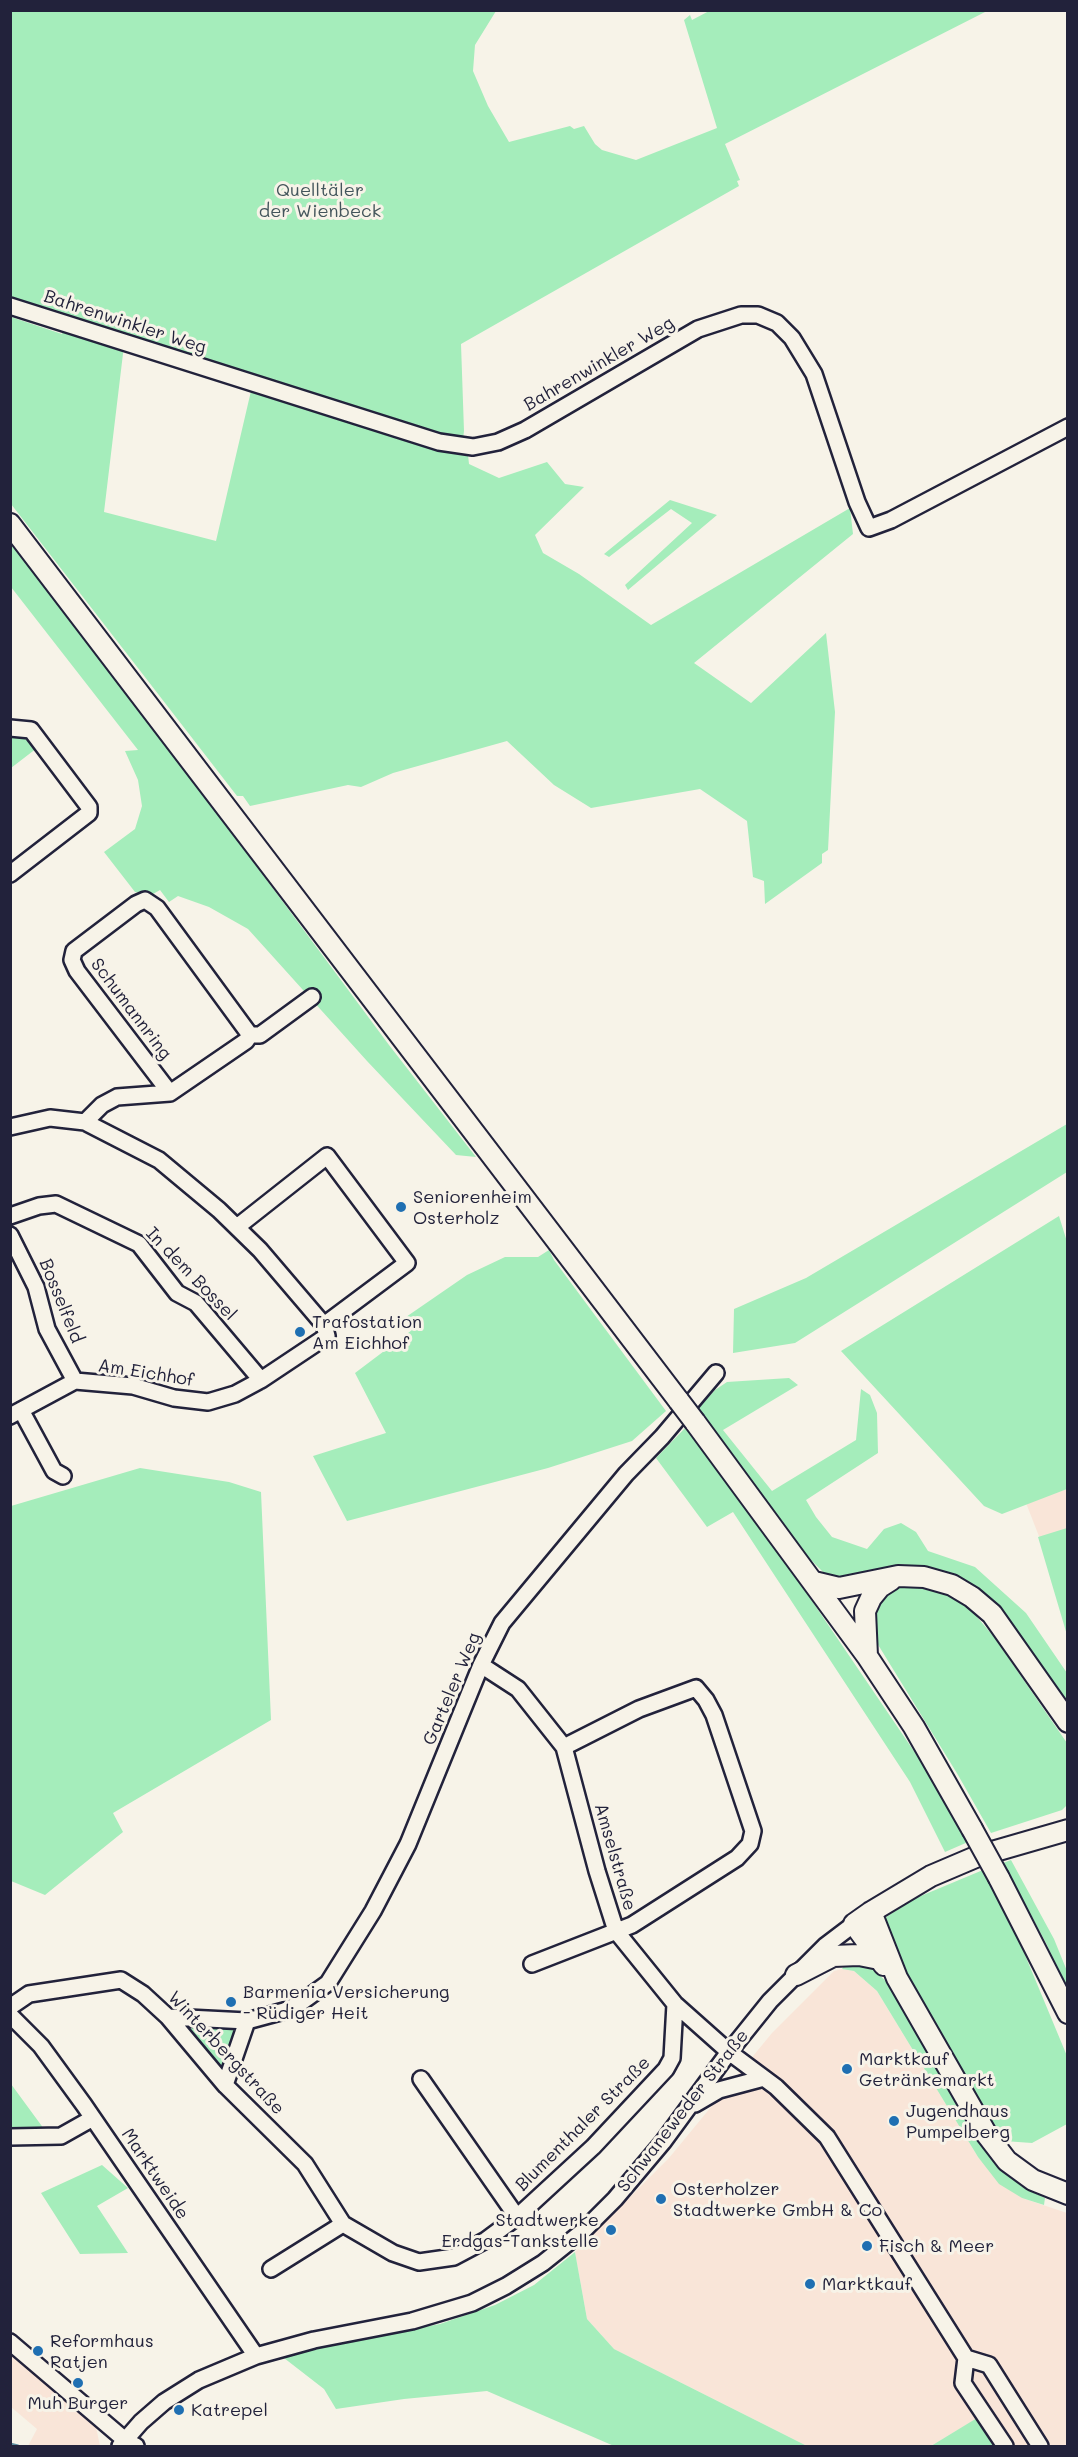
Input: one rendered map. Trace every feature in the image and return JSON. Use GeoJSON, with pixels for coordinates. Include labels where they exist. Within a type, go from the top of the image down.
{"type":"FeatureCollection","features":[{"type":"Feature","properties":{"kind":"main road"},"geometry":{"type":"LineString","coordinates":[[10,524],[695,1422],[867,1656],[914,1727],[972,1829],[1068,2013]]}},
{"type":"Feature","properties":{"kind":"main road"},"geometry":{"type":"LineString","coordinates":[[814,1582],[839,1588],[898,1575],[924,1577],[952,1585],[972,1597],[992,1614],[1068,1722]]}},
{"type":"Feature","properties":{"kind":"main road"},"geometry":{"type":"LineString","coordinates":[[867,1656],[865,1611],[871,1598],[880,1587],[898,1575]]}},
{"type":"Feature","properties":{"kind":"main road","name":"Schwaneweder Straße"},"geometry":{"type":"LineString","coordinates":[[855,1924],[931,1876],[978,1856],[1068,1830]]}},
{"type":"Feature","properties":{"kind":"main road"},"geometry":{"type":"LineString","coordinates":[[871,1912],[897,1977],[987,2135],[1007,2161],[1033,2180],[1062,2190]]}},
{"type":"Feature","properties":{"kind":"main road"},"geometry":{"type":"LineString","coordinates":[[855,1924],[879,1959],[897,1977]]}},
{"type":"Feature","properties":{"kind":"main road"},"geometry":{"type":"LineString","coordinates":[[796,1975],[833,1956],[859,1954],[879,1959]]}},
{"type":"Feature","properties":{"kind":"street","name":"Bahrenwinkler Weg"},"geometry":{"type":"LineString","coordinates":[[10,306],[439,442],[473,447],[498,442],[525,430],[698,329],[741,315],[758,315],[777,323],[792,338],[814,374],[856,502],[869,528],[891,520],[1068,427]]}},
{"type":"Feature","properties":{"kind":"street"},"geometry":{"type":"LineString","coordinates":[[10,729],[31,730],[89,807],[89,813],[12,871]]}},
{"type":"Feature","properties":{"kind":"street","name":"Schumannring"},"geometry":{"type":"LineString","coordinates":[[170,1093],[77,971],[72,960],[74,951],[136,904],[145,900],[157,908],[250,1035]]}},
{"type":"Feature","properties":{"kind":"street"},"geometry":{"type":"LineString","coordinates":[[85,1122],[102,1104],[117,1097],[170,1093],[246,1041],[250,1035],[260,1035],[312,997]]}},
{"type":"Feature","properties":{"kind":"street"},"geometry":{"type":"LineString","coordinates":[[10,1127],[50,1118],[85,1122],[159,1160],[237,1227],[326,1331]]}},
{"type":"Feature","properties":{"kind":"street","name":"Am Eichhof"},"geometry":{"type":"LineString","coordinates":[[63,1476],[54,1471],[16,1413],[75,1382],[133,1386],[174,1398],[208,1402],[235,1394],[261,1380],[326,1331],[407,1263],[327,1156],[237,1227]]}},
{"type":"Feature","properties":{"kind":"street","name":"In dem Bossel"},"geometry":{"type":"LineString","coordinates":[[10,1216],[39,1206],[56,1204],[139,1244],[177,1293],[196,1303],[261,1380]]}},
{"type":"Feature","properties":{"kind":"street","name":"Bosselfeld"},"geometry":{"type":"LineString","coordinates":[[10,1235],[36,1287],[47,1329],[75,1382]]}},
{"type":"Feature","properties":{"kind":"street","name":"Garteler Weg"},"geometry":{"type":"LineString","coordinates":[[168,2017],[247,2021],[284,2011],[299,2004],[328,1983],[373,1911],[408,1844],[481,1665],[502,1623],[620,1481],[662,1437],[716,1373]]}},
{"type":"Feature","properties":{"kind":"street","name":"Amselstraße"},"geometry":{"type":"LineString","coordinates":[[481,1665],[518,1689],[564,1747],[597,1871],[616,1931],[675,2004],[729,2052],[799,2108],[826,2137],[966,2358]]}},
{"type":"Feature","properties":{"kind":"street"},"geometry":{"type":"LineString","coordinates":[[532,1964],[632,1925],[738,1858],[750,1844],[753,1831],[714,1714],[696,1688],[639,1709],[564,1747]]}},
{"type":"Feature","properties":{"kind":"street","name":"Schwaneweder Straße"},"geometry":{"type":"LineString","coordinates":[[127,2444],[164,2402],[199,2380],[256,2355],[314,2340],[412,2321],[472,2303],[506,2286],[543,2263],[583,2231],[632,2180],[770,2001],[825,1946],[855,1924]]}},
{"type":"Feature","properties":{"kind":"street","name":"Winterbergstraße"},"geometry":{"type":"LineString","coordinates":[[12,2014],[28,1994],[121,1980],[143,1995],[168,2017],[225,2085],[305,2164],[343,2224]]}},
{"type":"Feature","properties":{"kind":"street","name":"Blumenthaler Straße"},"geometry":{"type":"LineString","coordinates":[[343,2224],[393,2253],[419,2262],[454,2257],[486,2240],[517,2217],[593,2147],[666,2069],[672,2058],[675,2004]]}},
{"type":"Feature","properties":{"kind":"street","name":"Marktweide"},"geometry":{"type":"LineString","coordinates":[[12,2014],[41,2046],[93,2118],[256,2355]]}},
{"type":"Feature","properties":{"kind":"street"},"geometry":{"type":"LineString","coordinates":[[225,2085],[247,2021]]}},
{"type":"Feature","properties":{"kind":"street"},"geometry":{"type":"LineString","coordinates":[[687,2109],[719,2090],[764,2078]]}},
{"type":"Feature","properties":{"kind":"street"},"geometry":{"type":"LineString","coordinates":[[421,2079],[517,2217]]}},
{"type":"Feature","properties":{"kind":"street"},"geometry":{"type":"LineString","coordinates":[[10,2137],[61,2136],[93,2118]]}},
{"type":"Feature","properties":{"kind":"street"},"geometry":{"type":"LineString","coordinates":[[271,2270],[343,2224]]}},
{"type":"Feature","properties":{"kind":"street"},"geometry":{"type":"LineString","coordinates":[[10,2342],[127,2444]]}},
{"type":"Feature","properties":{"kind":"street"},"geometry":{"type":"LineString","coordinates":[[1005,2446],[963,2383],[966,2358],[989,2365],[1040,2446]]}},
{"type":"Feature","properties":{"kind":"shaded area"},"geometry":{"type":"Polygon","coordinates":[[[1067,1489],[1067,1608],[1026,1503],[1067,1489]]]}},
{"type":"Feature","properties":{"kind":"shaded area"},"geometry":{"type":"Polygon","coordinates":[[[842,1969],[854,1971],[877,1991],[978,2157],[1022,2198],[1067,2213],[1067,2446],[993,2446],[976,2419],[931,2446],[807,2446],[614,2349],[587,2319],[575,2252],[669,2158],[772,2033],[834,1971],[842,1969]]]}},
{"type":"Feature","properties":{"kind":"shaded area"},"geometry":{"type":"Polygon","coordinates":[[[10,2350],[87,2416],[96,2427],[100,2446],[28,2446],[37,2429],[11,2407],[10,2350]]]}},
{"type":"Feature","properties":{"kind":"green space","name":"Quelltäler der Wienbeck"},"geometry":{"type":"Polygon","coordinates":[[[711,10],[987,11],[725,144],[740,180],[737,181],[739,186],[461,344],[464,431],[463,439],[460,439],[455,453],[468,455],[469,464],[499,478],[547,462],[565,484],[584,487],[535,535],[543,553],[579,574],[651,625],[850,508],[853,534],[694,663],[751,703],[826,633],[835,712],[828,850],[822,854],[822,863],[765,904],[764,881],[753,877],[747,821],[700,789],[591,808],[554,785],[507,741],[393,773],[361,787],[348,785],[250,806],[243,796],[237,796],[11,504],[11,317],[62,334],[65,315],[11,298],[10,11],[496,11],[475,45],[473,71],[488,106],[509,142],[570,126],[574,129],[584,126],[595,144],[602,150],[636,160],[717,128],[684,20],[690,15],[692,20],[711,10]],[[125,337],[104,512],[216,541],[251,391],[258,394],[260,379],[125,337]]]}},
{"type":"Feature","properties":{"kind":"green space"},"geometry":{"type":"Polygon","coordinates":[[[670,500],[717,515],[628,590],[625,585],[692,523],[671,509],[609,557],[604,554],[670,500]]]}},
{"type":"Feature","properties":{"kind":"green space"},"geometry":{"type":"Polygon","coordinates":[[[10,543],[160,736],[389,1045],[476,1157],[456,1155],[367,1061],[248,929],[209,907],[178,896],[169,902],[160,890],[153,894],[135,892],[104,852],[135,829],[142,806],[138,780],[125,751],[138,750],[11,587],[10,543]]]}},
{"type":"Feature","properties":{"kind":"green space"},"geometry":{"type":"Polygon","coordinates":[[[11,735],[28,736],[37,748],[11,768],[11,735]]]}},
{"type":"Feature","properties":{"kind":"green space"},"geometry":{"type":"Polygon","coordinates":[[[1067,1124],[1067,1172],[795,1343],[733,1353],[734,1309],[806,1278],[1067,1124]]]}},
{"type":"Feature","properties":{"kind":"green space"},"geometry":{"type":"Polygon","coordinates":[[[1059,1216],[1068,1245],[1067,1489],[1002,1514],[984,1506],[841,1351],[1059,1216]]]}},
{"type":"Feature","properties":{"kind":"green space"},"geometry":{"type":"Polygon","coordinates":[[[549,1250],[554,1260],[666,1411],[632,1441],[548,1468],[347,1521],[313,1456],[386,1433],[355,1373],[412,1330],[406,1317],[467,1275],[505,1257],[538,1257],[549,1250]]]}},
{"type":"Feature","properties":{"kind":"green space"},"geometry":{"type":"Polygon","coordinates":[[[789,1378],[798,1385],[723,1430],[772,1491],[856,1440],[861,1389],[870,1395],[877,1413],[878,1453],[806,1500],[816,1517],[832,1537],[867,1549],[884,1529],[901,1523],[916,1532],[928,1551],[975,1567],[1026,1613],[1067,1673],[1067,1706],[1024,1641],[1001,1612],[928,1568],[900,1564],[837,1580],[825,1574],[802,1551],[696,1411],[715,1390],[727,1382],[789,1378]]]}},
{"type":"Feature","properties":{"kind":"green space"},"geometry":{"type":"Polygon","coordinates":[[[686,1427],[795,1576],[922,1763],[968,1842],[945,1852],[910,1782],[733,1512],[707,1527],[656,1458],[686,1427]]]}},
{"type":"Feature","properties":{"kind":"green space"},"geometry":{"type":"Polygon","coordinates":[[[140,1468],[229,1482],[261,1492],[271,1720],[113,1813],[123,1832],[45,1895],[11,1881],[11,1506],[140,1468]]]}},
{"type":"Feature","properties":{"kind":"green space"},"geometry":{"type":"Polygon","coordinates":[[[1068,1528],[1067,1635],[1038,1537],[1068,1528]]]}},
{"type":"Feature","properties":{"kind":"green space"},"geometry":{"type":"Polygon","coordinates":[[[895,1588],[918,1588],[941,1592],[966,1604],[994,1637],[1067,1743],[1067,1805],[1062,1810],[991,1833],[877,1643],[872,1624],[878,1602],[895,1588]]]}},
{"type":"Feature","properties":{"kind":"green space"},"geometry":{"type":"Polygon","coordinates":[[[1011,1860],[1054,1939],[1067,1971],[1067,1991],[1047,1945],[1003,1863],[1011,1860]]]}},
{"type":"Feature","properties":{"kind":"green space"},"geometry":{"type":"Polygon","coordinates":[[[983,1870],[1008,1914],[1067,2056],[1067,2124],[1032,2143],[1004,2141],[986,2115],[894,1949],[885,1927],[886,1917],[916,1898],[983,1870]]]}},
{"type":"Feature","properties":{"kind":"green space"},"geometry":{"type":"Polygon","coordinates":[[[848,1960],[865,1962],[888,1983],[974,2134],[997,2164],[1021,2186],[1045,2198],[1044,2205],[1022,2198],[999,2184],[978,2157],[877,1991],[854,1971],[842,1969],[848,1960]]]}},
{"type":"Feature","properties":{"kind":"green space"},"geometry":{"type":"Polygon","coordinates":[[[192,2026],[240,2026],[220,2072],[188,2033],[192,2026]]]}},
{"type":"Feature","properties":{"kind":"green space"},"geometry":{"type":"Polygon","coordinates":[[[11,2084],[44,2129],[11,2128],[11,2084]]]}},
{"type":"Feature","properties":{"kind":"green space"},"geometry":{"type":"Polygon","coordinates":[[[102,2165],[128,2188],[97,2206],[128,2253],[80,2254],[41,2193],[102,2165]]]}},
{"type":"Feature","properties":{"kind":"green space"},"geometry":{"type":"Polygon","coordinates":[[[575,2252],[587,2319],[614,2349],[807,2446],[614,2446],[487,2391],[404,2399],[336,2409],[324,2389],[284,2358],[312,2348],[440,2324],[495,2305],[534,2285],[575,2252]]]}},
{"type":"Feature","properties":{"kind":"green space"},"geometry":{"type":"Polygon","coordinates":[[[977,2418],[993,2446],[931,2446],[977,2418]]]}},
{"type":"Feature","properties":{"kind":"waterway"},"geometry":{"type":"LineString","coordinates":[[10,2444],[18,2446]]}},
{"type":"Feature","properties":{"kind":"place","name":"Seniorenheim Osterholz"},"geometry":{"type":"Point","coordinates":[401,1207]}},
{"type":"Feature","properties":{"kind":"place","name":"Trafostation Am Eichhof"},"geometry":{"type":"Point","coordinates":[300,1332]}},
{"type":"Feature","properties":{"kind":"place","name":"Barmenia Versicherung - Rüdiger Heit"},"geometry":{"type":"Point","coordinates":[231,2002]}},
{"type":"Feature","properties":{"kind":"place","name":"Marktkauf Getränkemarkt"},"geometry":{"type":"Point","coordinates":[847,2069]}},
{"type":"Feature","properties":{"kind":"place","name":"Jugendhaus Pumpelberg"},"geometry":{"type":"Point","coordinates":[894,2121]}},
{"type":"Feature","properties":{"kind":"place","name":"Osterholzer Stadtwerke GmbH & Co"},"geometry":{"type":"Point","coordinates":[661,2199]}},
{"type":"Feature","properties":{"kind":"place","name":"Stadtwerke Erdgas-Tankstelle"},"geometry":{"type":"Point","coordinates":[611,2230]}},
{"type":"Feature","properties":{"kind":"place","name":"Fisch & Meer"},"geometry":{"type":"Point","coordinates":[867,2246]}},
{"type":"Feature","properties":{"kind":"place","name":"Marktkauf"},"geometry":{"type":"Point","coordinates":[810,2284]}},
{"type":"Feature","properties":{"kind":"place","name":"Reformhaus Ratjen"},"geometry":{"type":"Point","coordinates":[38,2351]}},
{"type":"Feature","properties":{"kind":"place","name":"Muh Burger"},"geometry":{"type":"Point","coordinates":[78,2383]}},
{"type":"Feature","properties":{"kind":"place","name":"Katrepel"},"geometry":{"type":"Point","coordinates":[179,2410]}}]}
